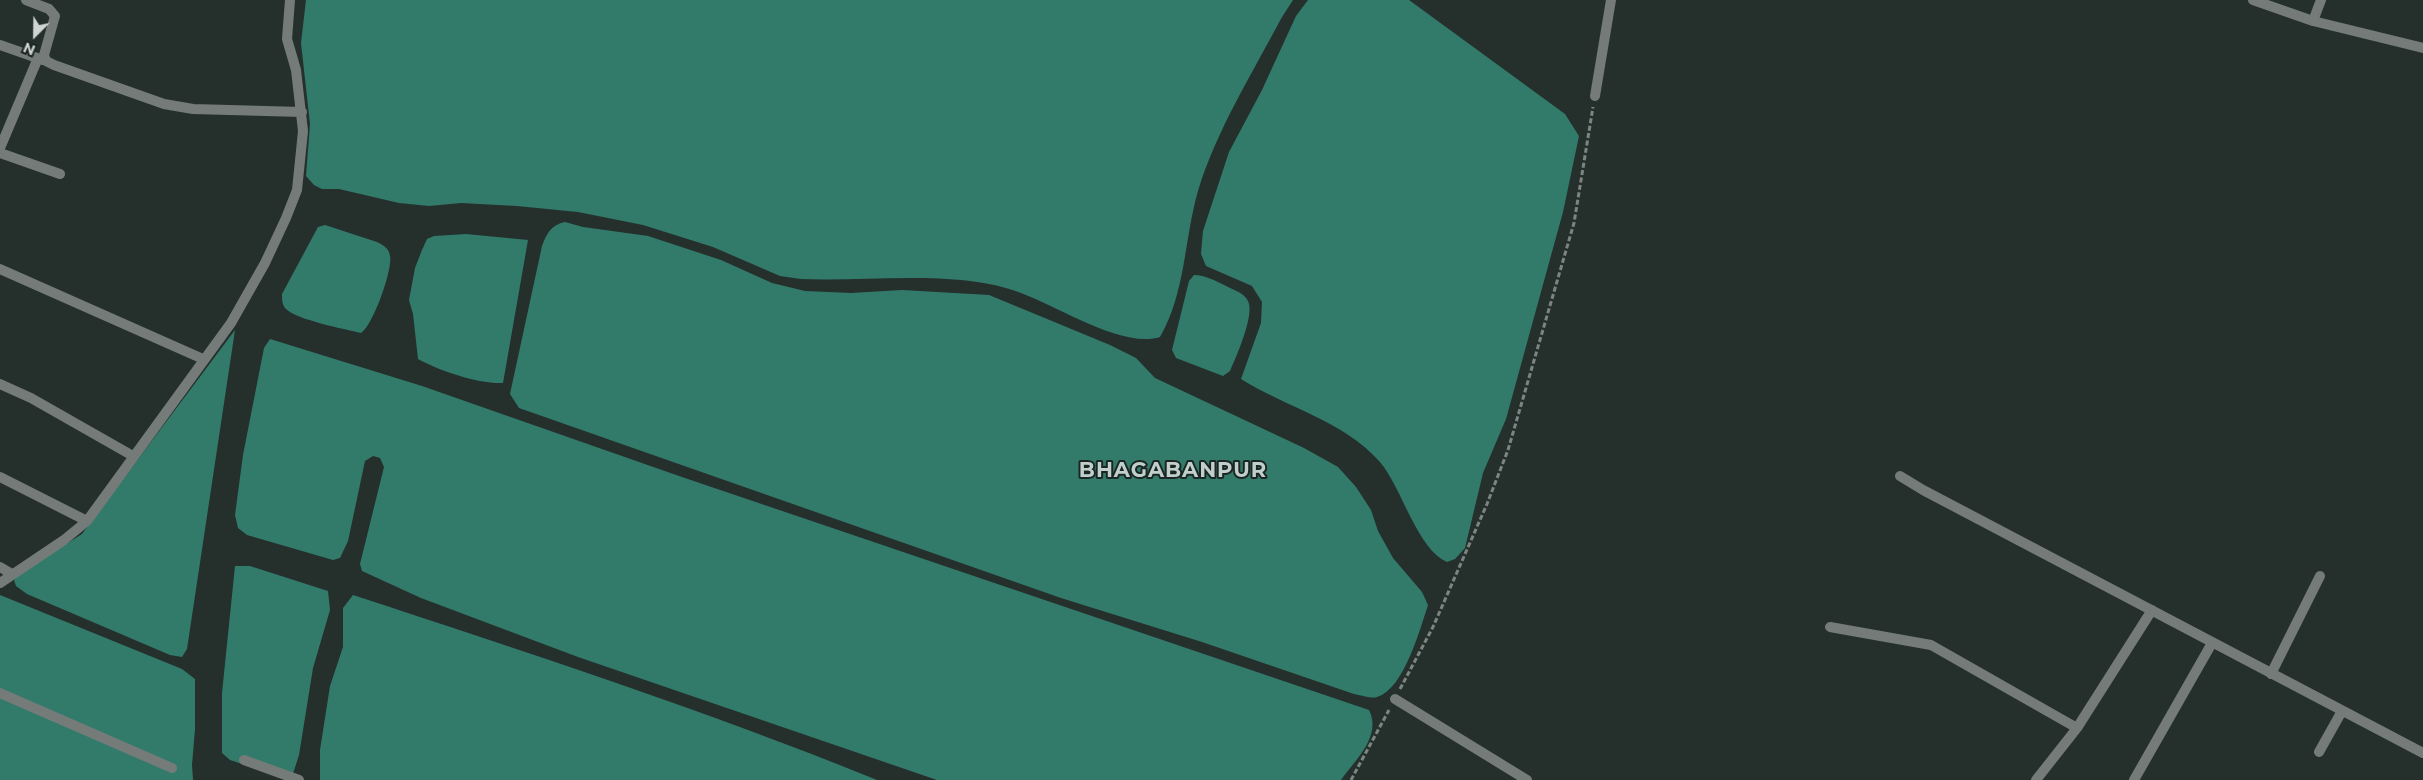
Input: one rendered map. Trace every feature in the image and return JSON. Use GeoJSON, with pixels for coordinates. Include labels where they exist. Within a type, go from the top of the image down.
{"type":"FeatureCollection","features":[{"type":"Feature","properties":{"kind":"street"},"geometry":{"type":"LineString","coordinates":[[0,148],[44,55],[55,16],[49,9],[26,0]]}},
{"type":"Feature","properties":{"kind":"street"},"geometry":{"type":"LineString","coordinates":[[0,583],[64,540],[87,521],[247,297],[286,218],[297,190],[300,171],[303,131],[302,112],[296,70],[288,39],[290,0]]}},
{"type":"Feature","properties":{"kind":"street"},"geometry":{"type":"LineString","coordinates":[[1595,96],[1611,0]]}},
{"type":"Feature","properties":{"kind":"street"},"geometry":{"type":"LineString","coordinates":[[2253,0],[2313,21],[2423,48]]}},
{"type":"Feature","properties":{"kind":"street"},"geometry":{"type":"LineString","coordinates":[[2313,21],[2321,0]]}},
{"type":"Feature","properties":{"kind":"street"},"geometry":{"type":"LineString","coordinates":[[0,45],[164,104],[214,111],[302,112]]}},
{"type":"Feature","properties":{"kind":"street"},"geometry":{"type":"LineString","coordinates":[[0,153],[60,174]]}},
{"type":"Feature","properties":{"kind":"street"},"geometry":{"type":"LineString","coordinates":[[0,269],[202,359]]}},
{"type":"Feature","properties":{"kind":"street"},"geometry":{"type":"LineString","coordinates":[[0,384],[31,398],[133,456]]}},
{"type":"Feature","properties":{"kind":"street"},"geometry":{"type":"LineString","coordinates":[[1900,476],[1922,490],[2152,610],[2212,644],[2423,753]]}},
{"type":"Feature","properties":{"kind":"street"},"geometry":{"type":"LineString","coordinates":[[0,477],[87,521]]}},
{"type":"Feature","properties":{"kind":"street"},"geometry":{"type":"LineString","coordinates":[[0,567],[12,574]]}},
{"type":"Feature","properties":{"kind":"street"},"geometry":{"type":"LineString","coordinates":[[2271,674],[2320,576]]}},
{"type":"Feature","properties":{"kind":"street"},"geometry":{"type":"LineString","coordinates":[[2036,780],[2077,728],[2152,610]]}},
{"type":"Feature","properties":{"kind":"street"},"geometry":{"type":"LineString","coordinates":[[1830,627],[1932,646],[2077,728]]}},
{"type":"Feature","properties":{"kind":"street"},"geometry":{"type":"LineString","coordinates":[[2134,780],[2212,644]]}},
{"type":"Feature","properties":{"kind":"street"},"geometry":{"type":"LineString","coordinates":[[0,693],[172,768]]}},
{"type":"Feature","properties":{"kind":"street"},"geometry":{"type":"LineString","coordinates":[[1395,699],[1527,780]]}},
{"type":"Feature","properties":{"kind":"street"},"geometry":{"type":"LineString","coordinates":[[2319,752],[2342,711]]}},
{"type":"Feature","properties":{"kind":"street"},"geometry":{"type":"LineString","coordinates":[[244,760],[299,780]]}},
{"type":"Feature","properties":{"kind":"path"},"geometry":{"type":"LineString","coordinates":[[1351,780],[1433,627],[1508,450],[1574,223],[1595,96]]}},
{"type":"Feature","properties":{"kind":"shaded area"},"geometry":{"type":"Polygon","coordinates":[[[306,0],[1293,0],[1236,102],[1206,169],[1193,209],[1180,284],[1169,320],[1160,337],[1145,339],[1109,332],[1021,293],[970,281],[913,278],[801,279],[780,276],[713,247],[643,225],[578,212],[461,203],[429,206],[399,203],[339,189],[322,189],[314,185],[306,176],[310,124],[301,43],[306,0]]]}},
{"type":"Feature","properties":{"kind":"shaded area"},"geometry":{"type":"Polygon","coordinates":[[[1308,0],[1409,0],[1565,114],[1579,136],[1563,212],[1506,419],[1483,473],[1465,548],[1455,559],[1447,562],[1436,555],[1427,545],[1418,532],[1388,473],[1380,462],[1365,448],[1349,435],[1332,425],[1241,379],[1261,323],[1262,302],[1252,286],[1206,266],[1201,254],[1203,231],[1229,152],[1262,90],[1296,16],[1308,0]]]}},
{"type":"Feature","properties":{"kind":"shaded area"},"geometry":{"type":"Polygon","coordinates":[[[565,222],[583,227],[648,236],[721,260],[772,283],[805,291],[851,293],[902,290],[989,295],[1110,345],[1136,358],[1155,378],[1304,448],[1338,467],[1356,487],[1371,510],[1378,531],[1393,558],[1422,592],[1428,605],[1410,657],[1403,671],[1387,692],[1377,697],[1354,694],[1202,642],[1061,598],[519,408],[510,394],[542,246],[550,230],[556,225],[565,222]]]}},
{"type":"Feature","properties":{"kind":"shaded area"},"geometry":{"type":"Polygon","coordinates":[[[325,225],[377,242],[385,247],[390,256],[388,273],[381,297],[371,320],[361,333],[300,317],[286,309],[283,304],[282,294],[318,227],[325,225]]]}},
{"type":"Feature","properties":{"kind":"shaded area"},"geometry":{"type":"Polygon","coordinates":[[[466,234],[528,240],[503,383],[493,383],[459,376],[418,359],[413,314],[409,300],[415,268],[427,239],[434,236],[466,234]]]}},
{"type":"Feature","properties":{"kind":"shaded area"},"geometry":{"type":"Polygon","coordinates":[[[1194,275],[1202,276],[1235,290],[1248,301],[1249,316],[1244,336],[1230,371],[1223,376],[1176,358],[1172,350],[1189,281],[1194,275]]]}},
{"type":"Feature","properties":{"kind":"shaded area"},"geometry":{"type":"Polygon","coordinates":[[[235,330],[187,649],[182,657],[170,655],[27,594],[16,586],[14,580],[22,572],[82,534],[235,330]]]}},
{"type":"Feature","properties":{"kind":"shaded area"},"geometry":{"type":"Polygon","coordinates":[[[270,339],[422,386],[679,476],[1369,710],[1372,720],[1370,738],[1341,780],[937,780],[578,657],[421,598],[362,571],[360,564],[384,467],[380,458],[373,456],[365,461],[348,541],[340,558],[333,560],[247,535],[238,528],[235,515],[243,455],[264,348],[270,339]]]}},
{"type":"Feature","properties":{"kind":"shaded area"},"geometry":{"type":"Polygon","coordinates":[[[235,566],[250,566],[328,591],[330,610],[313,668],[299,755],[291,780],[230,760],[222,753],[222,693],[235,566]]]}},
{"type":"Feature","properties":{"kind":"shaded area"},"geometry":{"type":"Polygon","coordinates":[[[0,595],[182,669],[195,679],[193,780],[0,780],[0,595]]]}},
{"type":"Feature","properties":{"kind":"shaded area"},"geometry":{"type":"Polygon","coordinates":[[[353,595],[682,706],[877,780],[320,780],[320,750],[330,686],[343,647],[343,608],[353,595]]]}},
{"type":"Feature","properties":{"kind":"district","name":"BHAGABANPUR"},"geometry":{"type":"Point","coordinates":[1173,471]}}]}
